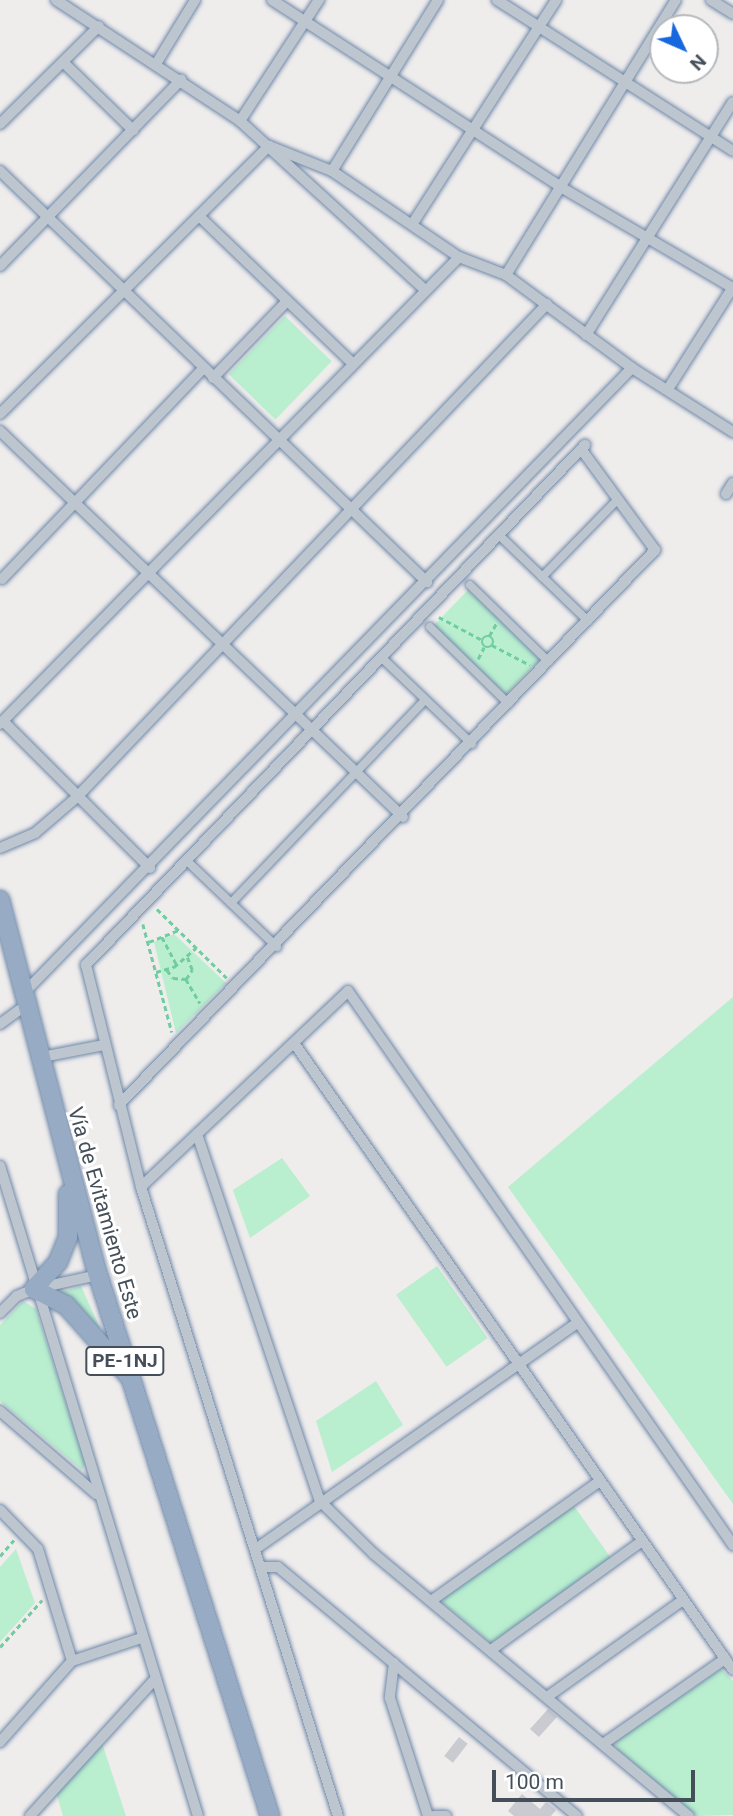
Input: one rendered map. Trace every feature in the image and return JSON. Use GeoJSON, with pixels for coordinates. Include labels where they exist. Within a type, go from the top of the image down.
{"type":"FeatureCollection","features":[{"type":"Feature","properties":{"kind":"highway","name":"Vía de Evitamiento Este"},"geometry":{"type":"LineString","coordinates":[[0,900],[5,943],[98,1275],[270,1816]]}},
{"type":"Feature","properties":{"kind":"highway"},"geometry":{"type":"LineString","coordinates":[[68,1173],[68,1237],[58,1262],[34,1289],[66,1304],[130,1377]]}},
{"type":"Feature","properties":{"kind":"street"},"geometry":{"type":"LineString","coordinates":[[56,0],[74,4],[99,26],[240,121],[424,289]]}},
{"type":"Feature","properties":{"kind":"street"},"geometry":{"type":"LineString","coordinates":[[156,64],[195,0]]}},
{"type":"Feature","properties":{"kind":"street"},"geometry":{"type":"LineString","coordinates":[[272,0],[392,74],[559,186],[733,288],[668,389]]}},
{"type":"Feature","properties":{"kind":"street"},"geometry":{"type":"LineString","coordinates":[[240,121],[318,0]]}},
{"type":"Feature","properties":{"kind":"street"},"geometry":{"type":"LineString","coordinates":[[332,171],[438,0]]}},
{"type":"Feature","properties":{"kind":"street"},"geometry":{"type":"LineString","coordinates":[[497,0],[733,151]]}},
{"type":"Feature","properties":{"kind":"street"},"geometry":{"type":"LineString","coordinates":[[414,223],[556,0]]}},
{"type":"Feature","properties":{"kind":"street"},"geometry":{"type":"LineString","coordinates":[[506,275],[624,80],[676,0]]}},
{"type":"Feature","properties":{"kind":"street"},"geometry":{"type":"LineString","coordinates":[[711,0],[733,14]]}},
{"type":"Feature","properties":{"kind":"street"},"geometry":{"type":"LineString","coordinates":[[0,124],[99,26]]}},
{"type":"Feature","properties":{"kind":"street"},"geometry":{"type":"LineString","coordinates":[[64,62],[133,130]]}},
{"type":"Feature","properties":{"kind":"street"},"geometry":{"type":"LineString","coordinates":[[0,266],[181,80]]}},
{"type":"Feature","properties":{"kind":"street"},"geometry":{"type":"LineString","coordinates":[[586,335],[733,102]]}},
{"type":"Feature","properties":{"kind":"street"},"geometry":{"type":"LineString","coordinates":[[270,146],[332,171],[414,223],[459,257],[506,275],[632,368],[733,432]]}},
{"type":"Feature","properties":{"kind":"street"},"geometry":{"type":"LineString","coordinates":[[0,414],[270,146]]}},
{"type":"Feature","properties":{"kind":"street"},"geometry":{"type":"LineString","coordinates":[[0,172],[275,439],[427,582]]}},
{"type":"Feature","properties":{"kind":"street"},"geometry":{"type":"LineString","coordinates":[[199,216],[351,362]]}},
{"type":"Feature","properties":{"kind":"street"},"geometry":{"type":"LineString","coordinates":[[150,868],[1,723],[275,439],[459,257]]}},
{"type":"Feature","properties":{"kind":"street"},"geometry":{"type":"LineString","coordinates":[[213,378],[288,301]]}},
{"type":"Feature","properties":{"kind":"street"},"geometry":{"type":"LineString","coordinates":[[0,848],[35,832],[77,797],[547,304]]}},
{"type":"Feature","properties":{"kind":"street"},"geometry":{"type":"LineString","coordinates":[[0,1024],[632,368]]}},
{"type":"Feature","properties":{"kind":"street"},"geometry":{"type":"LineString","coordinates":[[2,579],[73,500],[203,369]]}},
{"type":"Feature","properties":{"kind":"street"},"geometry":{"type":"LineString","coordinates":[[0,430],[403,817]]}},
{"type":"Feature","properties":{"kind":"street"},"geometry":{"type":"LineString","coordinates":[[119,1105],[238,988],[655,550],[583,447],[86,965],[104,1045],[119,1105],[141,1187],[263,1567],[338,1816]]}},
{"type":"Feature","properties":{"kind":"street"},"geometry":{"type":"LineString","coordinates":[[726,494],[733,483]]}},
{"type":"Feature","properties":{"kind":"street"},"geometry":{"type":"LineString","coordinates":[[542,577],[618,499]]}},
{"type":"Feature","properties":{"kind":"street"},"geometry":{"type":"LineString","coordinates":[[499,535],[588,621]]}},
{"type":"Feature","properties":{"kind":"street"},"geometry":{"type":"LineString","coordinates":[[470,585],[549,662]]}},
{"type":"Feature","properties":{"kind":"street"},"geometry":{"type":"LineString","coordinates":[[430,627],[509,704]]}},
{"type":"Feature","properties":{"kind":"street"},"geometry":{"type":"LineString","coordinates":[[381,657],[471,744]]}},
{"type":"Feature","properties":{"kind":"street"},"geometry":{"type":"LineString","coordinates":[[231,902],[425,699]]}},
{"type":"Feature","properties":{"kind":"street"},"geometry":{"type":"LineString","coordinates":[[186,860],[277,947]]}},
{"type":"Feature","properties":{"kind":"street"},"geometry":{"type":"LineString","coordinates":[[141,1187],[348,992],[733,1545]]}},
{"type":"Feature","properties":{"kind":"street"},"geometry":{"type":"LineString","coordinates":[[294,1043],[733,1670]]}},
{"type":"Feature","properties":{"kind":"street"},"geometry":{"type":"LineString","coordinates":[[37,1058],[104,1045]]}},
{"type":"Feature","properties":{"kind":"street"},"geometry":{"type":"LineString","coordinates":[[197,1134],[320,1501],[431,1601],[689,1816]]}},
{"type":"Feature","properties":{"kind":"street"},"geometry":{"type":"LineString","coordinates":[[0,1166],[34,1289],[198,1816]]}},
{"type":"Feature","properties":{"kind":"street"},"geometry":{"type":"LineString","coordinates":[[0,1313],[17,1296],[34,1289],[98,1275]]}},
{"type":"Feature","properties":{"kind":"street"},"geometry":{"type":"LineString","coordinates":[[257,1548],[320,1501],[577,1323]]}},
{"type":"Feature","properties":{"kind":"street"},"geometry":{"type":"LineString","coordinates":[[0,1411],[98,1497]]}},
{"type":"Feature","properties":{"kind":"street"},"geometry":{"type":"LineString","coordinates":[[431,1601],[600,1481]]}},
{"type":"Feature","properties":{"kind":"street"},"geometry":{"type":"LineString","coordinates":[[0,1510],[23,1530],[38,1549],[72,1661]]}},
{"type":"Feature","properties":{"kind":"street"},"geometry":{"type":"LineString","coordinates":[[491,1650],[642,1541]]}},
{"type":"Feature","properties":{"kind":"street"},"geometry":{"type":"LineString","coordinates":[[263,1567],[278,1567],[577,1816]]}},
{"type":"Feature","properties":{"kind":"street"},"geometry":{"type":"LineString","coordinates":[[547,1697],[683,1600]]}},
{"type":"Feature","properties":{"kind":"street"},"geometry":{"type":"LineString","coordinates":[[0,1742],[72,1661],[141,1638]]}},
{"type":"Feature","properties":{"kind":"street"},"geometry":{"type":"LineString","coordinates":[[603,1744],[725,1659]]}},
{"type":"Feature","properties":{"kind":"street"},"geometry":{"type":"LineString","coordinates":[[394,1663],[390,1698],[428,1816]]}},
{"type":"Feature","properties":{"kind":"street"},"geometry":{"type":"LineString","coordinates":[[30,1816],[154,1680]]}},
{"type":"Feature","properties":{"kind":"street"},"geometry":{"type":"LineString","coordinates":[[434,1816],[446,1816]]}},
{"type":"Feature","properties":{"kind":"path"},"geometry":{"type":"LineString","coordinates":[[439,617],[482,640],[485,648],[492,645]]}},
{"type":"Feature","properties":{"kind":"path"},"geometry":{"type":"LineString","coordinates":[[482,640],[491,637],[492,645]]}},
{"type":"Feature","properties":{"kind":"path"},"geometry":{"type":"LineString","coordinates":[[492,645],[534,668]]}},
{"type":"Feature","properties":{"kind":"path"},"geometry":{"type":"LineString","coordinates":[[157,909],[238,988]]}},
{"type":"Feature","properties":{"kind":"path"},"geometry":{"type":"LineString","coordinates":[[143,924],[177,1049]]}},
{"type":"Feature","properties":{"kind":"path"},"geometry":{"type":"LineString","coordinates":[[148,943],[178,930]]}},
{"type":"Feature","properties":{"kind":"path"},"geometry":{"type":"LineString","coordinates":[[162,937],[177,965]]}},
{"type":"Feature","properties":{"kind":"path"},"geometry":{"type":"LineString","coordinates":[[156,972],[177,965],[196,948]]}},
{"type":"Feature","properties":{"kind":"path"},"geometry":{"type":"LineString","coordinates":[[186,979],[192,970],[187,957]]}},
{"type":"Feature","properties":{"kind":"path"},"geometry":{"type":"LineString","coordinates":[[167,970],[173,978],[186,979]]}},
{"type":"Feature","properties":{"kind":"path"},"geometry":{"type":"LineString","coordinates":[[186,979],[203,1008]]}},
{"type":"Feature","properties":{"kind":"path"},"geometry":{"type":"LineString","coordinates":[[0,1556],[23,1530]]}},
{"type":"Feature","properties":{"kind":"path"},"geometry":{"type":"LineString","coordinates":[[0,1647],[52,1590]]}},
{"type":"Feature","properties":{"kind":"green space"},"geometry":{"type":"Polygon","coordinates":[[[285,316],[332,361],[275,419],[229,374],[285,316]]]}},
{"type":"Feature","properties":{"kind":"green space"},"geometry":{"type":"Polygon","coordinates":[[[468,590],[540,659],[506,695],[434,625],[468,590]]]}},
{"type":"Feature","properties":{"kind":"green space"},"geometry":{"type":"Polygon","coordinates":[[[174,934],[226,983],[176,1033],[154,942],[174,934]]]}},
{"type":"Feature","properties":{"kind":"green space"},"geometry":{"type":"Polygon","coordinates":[[[733,997],[733,1504],[508,1187],[733,997]]]}},
{"type":"Feature","properties":{"kind":"green space"},"geometry":{"type":"Polygon","coordinates":[[[282,1158],[310,1196],[250,1238],[233,1190],[282,1158]]]}},
{"type":"Feature","properties":{"kind":"green space"},"geometry":{"type":"Polygon","coordinates":[[[437,1266],[487,1338],[447,1367],[396,1295],[437,1266]]]}},
{"type":"Feature","properties":{"kind":"green space"},"geometry":{"type":"Polygon","coordinates":[[[81,1286],[100,1328],[96,1330],[59,1293],[81,1286]]]}},
{"type":"Feature","properties":{"kind":"green space"},"geometry":{"type":"Polygon","coordinates":[[[23,1301],[36,1309],[85,1464],[82,1470],[0,1401],[0,1325],[23,1301]]]}},
{"type":"Feature","properties":{"kind":"green space"},"geometry":{"type":"Polygon","coordinates":[[[376,1381],[403,1425],[332,1472],[316,1421],[376,1381]]]}},
{"type":"Feature","properties":{"kind":"green space"},"geometry":{"type":"Polygon","coordinates":[[[574,1506],[611,1558],[491,1643],[443,1603],[444,1596],[574,1506]]]}},
{"type":"Feature","properties":{"kind":"green space"},"geometry":{"type":"Polygon","coordinates":[[[16,1549],[35,1603],[0,1642],[0,1567],[16,1549]]]}},
{"type":"Feature","properties":{"kind":"green space"},"geometry":{"type":"Polygon","coordinates":[[[721,1669],[733,1681],[733,1815],[697,1816],[618,1750],[615,1742],[721,1669]]]}},
{"type":"Feature","properties":{"kind":"green space"},"geometry":{"type":"Polygon","coordinates":[[[102,1743],[126,1816],[63,1816],[56,1792],[102,1743]]]}},
{"type":"Feature","properties":{"kind":"building"},"geometry":{"type":"Polygon","coordinates":[[[548,1709],[557,1717],[539,1737],[530,1729],[548,1709]]]}},
{"type":"Feature","properties":{"kind":"building"},"geometry":{"type":"Polygon","coordinates":[[[459,1737],[468,1744],[453,1763],[444,1756],[459,1737]]]}},
{"type":"Feature","properties":{"kind":"building"},"geometry":{"type":"Polygon","coordinates":[[[522,1794],[540,1809],[546,1802],[556,1810],[551,1816],[514,1816],[508,1811],[522,1794]]]}}]}
